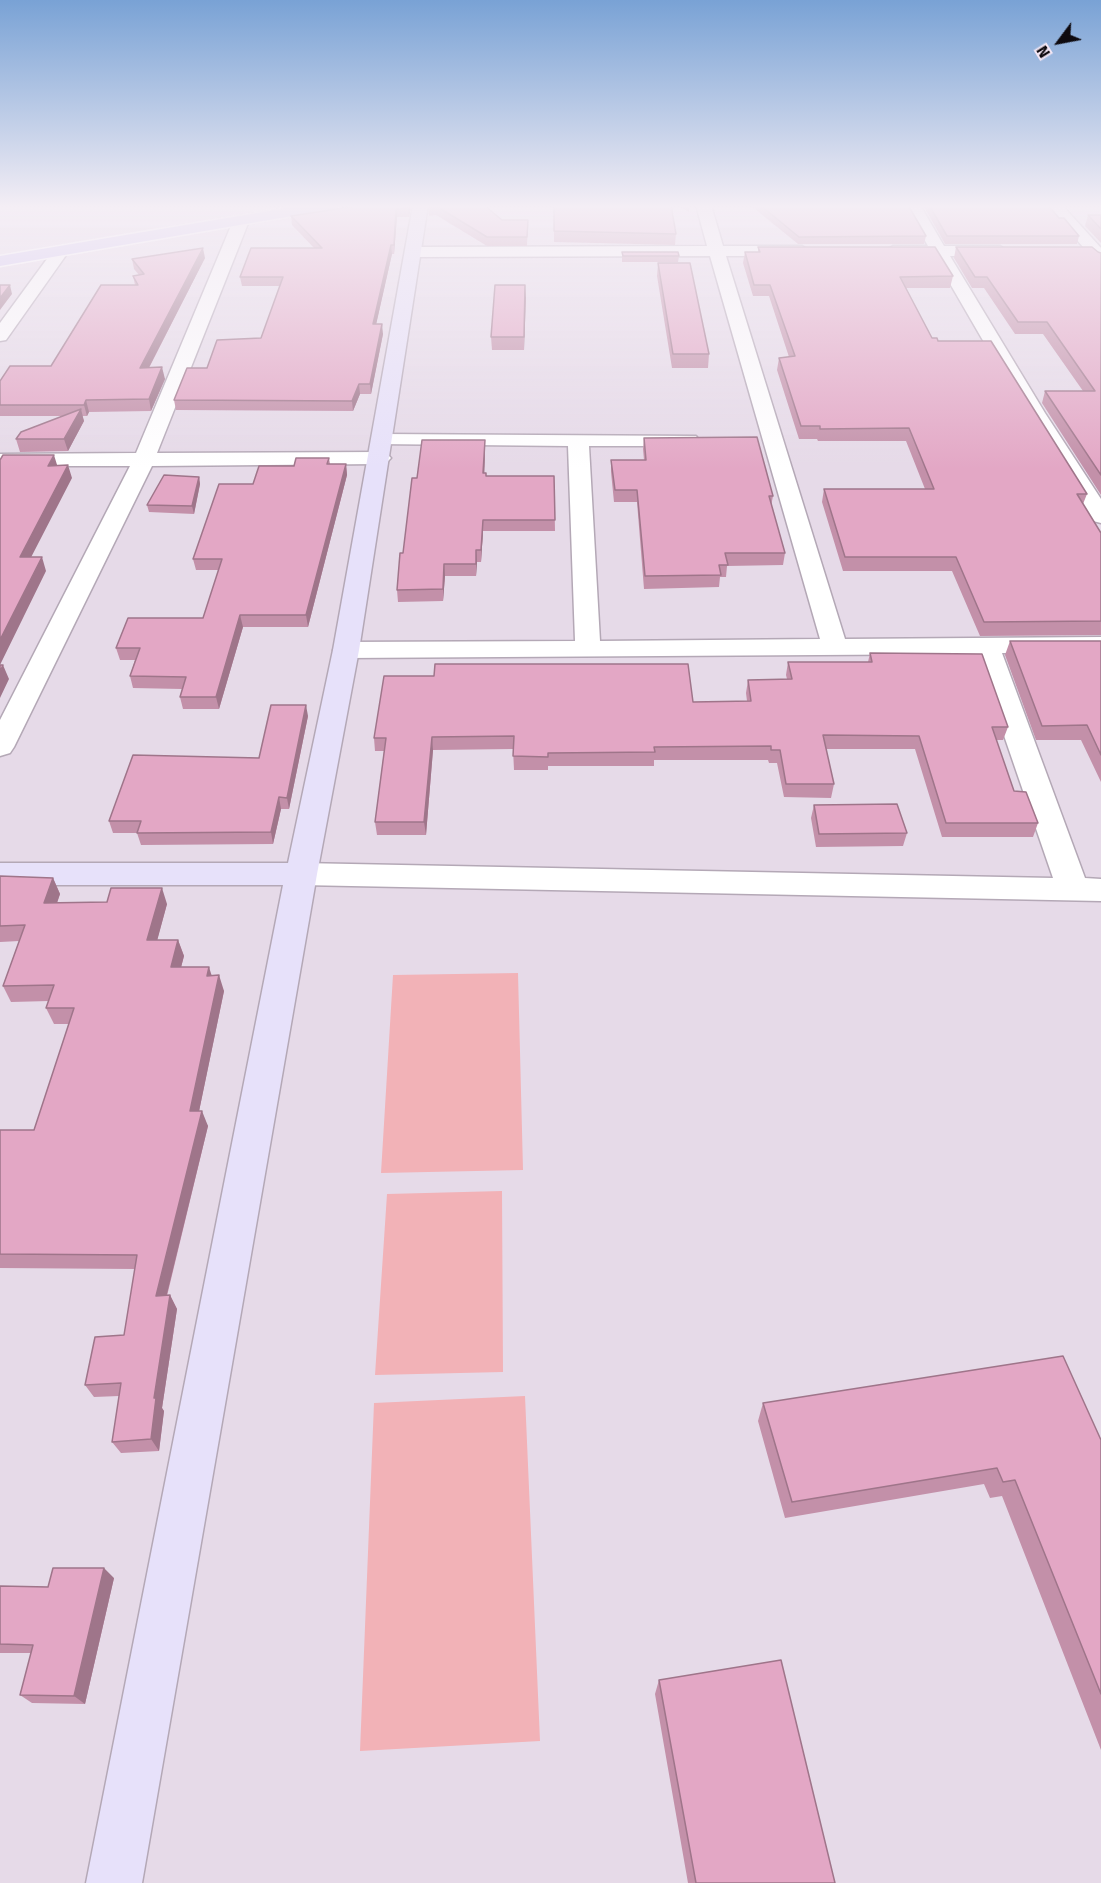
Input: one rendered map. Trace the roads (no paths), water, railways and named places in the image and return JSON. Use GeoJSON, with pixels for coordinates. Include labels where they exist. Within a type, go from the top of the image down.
{"type":"FeatureCollection","features":[{"type":"Feature","properties":{"kind":"street"},"geometry":{"type":"LineString","coordinates":[[0,336],[31,293]]}},
{"type":"Feature","properties":{"kind":"street"},"geometry":{"type":"LineString","coordinates":[[0,747],[144,460],[211,293]]}},
{"type":"Feature","properties":{"kind":"street"},"geometry":{"type":"LineString","coordinates":[[114,1883],[301,874],[346,650],[382,449],[407,293]]}},
{"type":"Feature","properties":{"kind":"street"},"geometry":{"type":"LineString","coordinates":[[730,293],[835,647]]}},
{"type":"Feature","properties":{"kind":"street"},"geometry":{"type":"LineString","coordinates":[[964,293],[1035,413],[1101,516]]}},
{"type":"Feature","properties":{"kind":"street"},"geometry":{"type":"LineString","coordinates":[[0,460],[144,460],[579,440],[705,440]]}},
{"type":"Feature","properties":{"kind":"street"},"geometry":{"type":"LineString","coordinates":[[579,440],[588,648]]}},
{"type":"Feature","properties":{"kind":"street"},"geometry":{"type":"LineString","coordinates":[[751,440],[774,440]]}},
{"type":"Feature","properties":{"kind":"street"},"geometry":{"type":"LineString","coordinates":[[346,650],[1101,645]]}},
{"type":"Feature","properties":{"kind":"street"},"geometry":{"type":"LineString","coordinates":[[0,874],[301,874],[1087,890],[986,646]]}}]}
